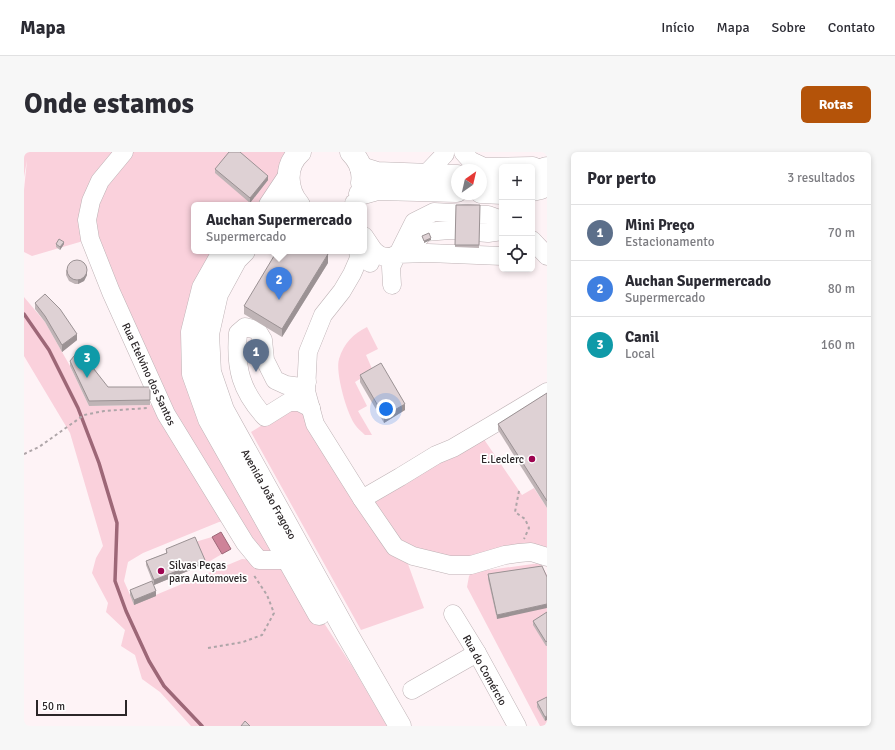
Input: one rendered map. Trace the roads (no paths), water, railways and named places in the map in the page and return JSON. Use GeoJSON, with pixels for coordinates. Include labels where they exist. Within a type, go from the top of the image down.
{"type":"FeatureCollection","features":[{"type":"Feature","properties":{"kind":"main road"},"geometry":{"type":"LineString","coordinates":[[356,160],[377,173],[451,176]]}},
{"type":"Feature","properties":{"kind":"main road"},"geometry":{"type":"LineString","coordinates":[[355,202],[363,180],[356,160]]}},
{"type":"Feature","properties":{"kind":"main road"},"geometry":{"type":"LineString","coordinates":[[272,202],[293,161]]}},
{"type":"Feature","properties":{"kind":"main road"},"geometry":{"type":"LineString","coordinates":[[293,161],[291,192],[297,202]]}},
{"type":"Feature","properties":{"kind":"main road"},"geometry":{"type":"LineString","coordinates":[[535,189],[540,188],[542,174]]}},
{"type":"Feature","properties":{"kind":"main road"},"geometry":{"type":"LineString","coordinates":[[487,176],[499,177]]}},
{"type":"Feature","properties":{"kind":"main road"},"geometry":{"type":"LineString","coordinates":[[355,202],[378,189],[451,191]]}},
{"type":"Feature","properties":{"kind":"main road"},"geometry":{"type":"LineString","coordinates":[[487,192],[499,193]]}},
{"type":"Feature","properties":{"kind":"main road","name":"Avenida João Fragoso"},"geometry":{"type":"LineString","coordinates":[[221,254],[203,288],[192,332],[193,374],[209,419],[324,623],[352,666],[387,726]]}},
{"type":"Feature","properties":{"kind":"main road","name":"Avenida João Fragoso"},"geometry":{"type":"LineString","coordinates":[[241,254],[236,259],[217,294],[208,334],[210,372],[223,410],[343,628],[400,726]]}},
{"type":"Feature","properties":{"kind":"street","name":"Rua Etelvino dos Santos"},"geometry":{"type":"LineString","coordinates":[[124,152],[100,181],[91,200],[86,220],[90,239],[166,414],[245,543],[259,560],[288,560]]}},
{"type":"Feature","properties":{"kind":"street"},"geometry":{"type":"LineString","coordinates":[[425,174],[446,154],[445,152]]}},
{"type":"Feature","properties":{"kind":"street"},"geometry":{"type":"LineString","coordinates":[[462,152],[471,161],[484,167],[533,166],[542,174]]}},
{"type":"Feature","properties":{"kind":"street"},"geometry":{"type":"LineString","coordinates":[[365,255],[392,280],[391,267],[414,222],[434,212],[488,215],[499,219]]}},
{"type":"Feature","properties":{"kind":"street"},"geometry":{"type":"LineString","coordinates":[[397,254],[414,243],[426,232],[450,230],[488,233],[499,231]]}},
{"type":"Feature","properties":{"kind":"street"},"geometry":{"type":"LineString","coordinates":[[535,243],[547,256]]}},
{"type":"Feature","properties":{"kind":"street"},"geometry":{"type":"LineString","coordinates":[[499,256],[428,253],[397,254],[385,257],[365,255],[359,258],[342,292],[323,315],[308,352],[306,391],[315,424],[362,499],[395,547],[413,556],[450,565],[471,565],[505,555],[531,552],[547,557]]}},
{"type":"Feature","properties":{"kind":"street"},"geometry":{"type":"LineString","coordinates":[[535,256],[547,256]]}},
{"type":"Feature","properties":{"kind":"street"},"geometry":{"type":"LineString","coordinates":[[306,382],[301,387],[286,385],[275,380],[265,360],[263,340],[258,330],[245,327],[238,333],[237,349],[239,370],[245,390],[255,406],[265,417],[289,402],[299,402],[310,408]]}},
{"type":"Feature","properties":{"kind":"street"},"geometry":{"type":"LineString","coordinates":[[277,381],[277,395],[282,407]]}},
{"type":"Feature","properties":{"kind":"street"},"geometry":{"type":"LineString","coordinates":[[362,499],[436,455],[453,448],[547,392]]}},
{"type":"Feature","properties":{"kind":"street","name":"Rua do Comércio"},"geometry":{"type":"LineString","coordinates":[[453,614],[477,653],[517,726]]}},
{"type":"Feature","properties":{"kind":"street"},"geometry":{"type":"LineString","coordinates":[[412,690],[477,653]]}},
{"type":"Feature","properties":{"kind":"waterway"},"geometry":{"type":"LineString","coordinates":[[24,314],[49,350],[78,408],[99,463],[117,523],[115,581],[126,611],[149,661],[164,686],[202,726]]}},
{"type":"Feature","properties":{"kind":"place","name":"Auchan Supermercado"},"geometry":{"type":"Point","coordinates":[279,300]}},
{"type":"Feature","properties":{"kind":"place","name":"Mini Preço"},"geometry":{"type":"Point","coordinates":[256,372]}},
{"type":"Feature","properties":{"kind":"place","name":"Canil"},"geometry":{"type":"Point","coordinates":[87,378]}},
{"type":"Feature","properties":{"kind":"place","name":"E.Leclerc"},"geometry":{"type":"Point","coordinates":[532,459]}},
{"type":"Feature","properties":{"kind":"place","name":"Silvas Peças para Automoveis"},"geometry":{"type":"Point","coordinates":[161,571]}}]}
